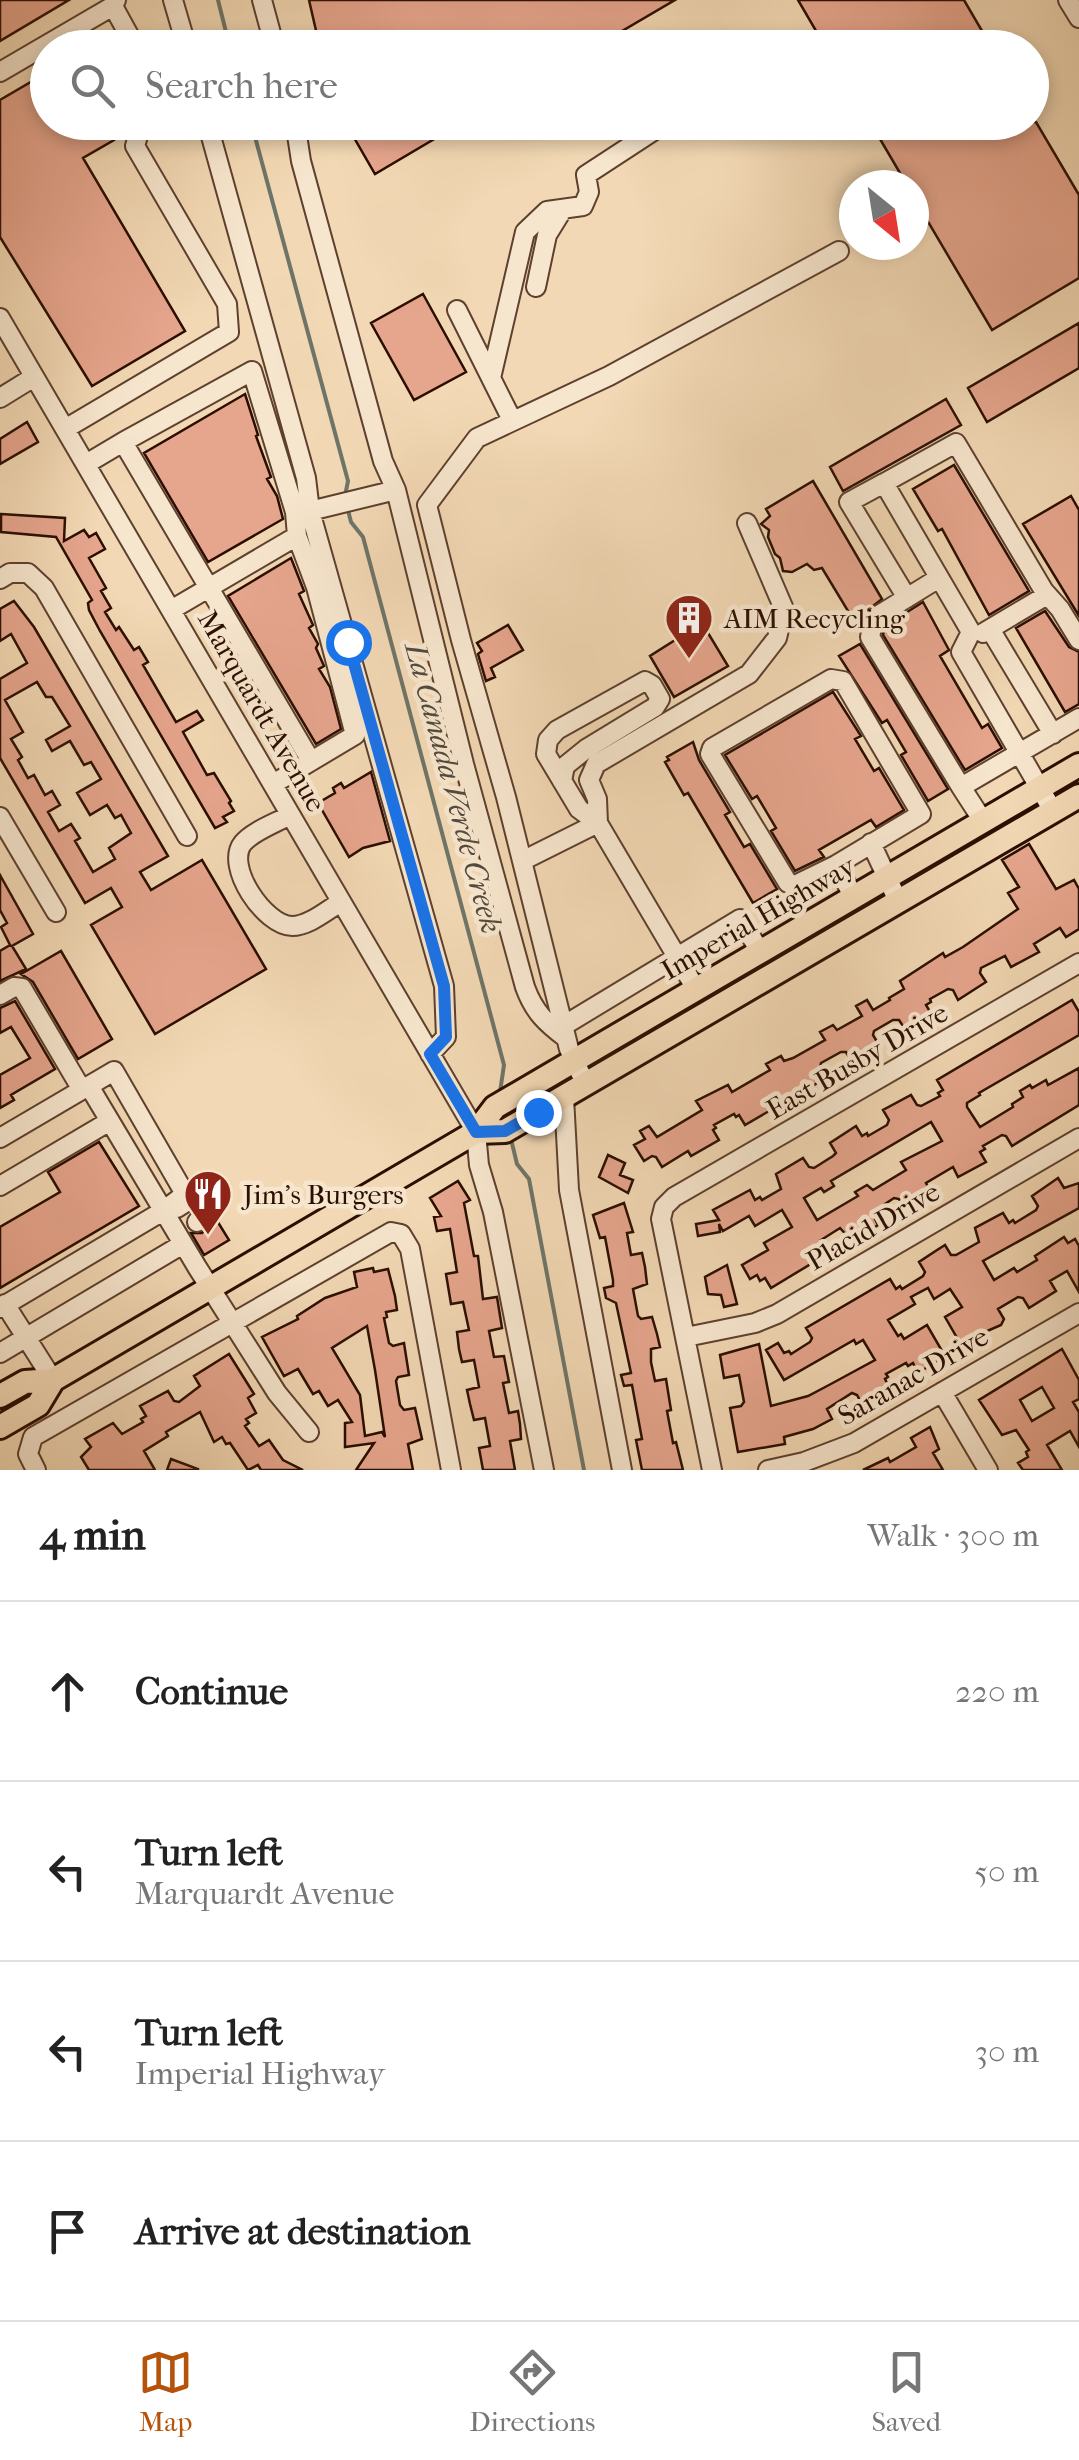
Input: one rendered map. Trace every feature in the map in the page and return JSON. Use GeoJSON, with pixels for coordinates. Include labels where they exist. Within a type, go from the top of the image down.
{"type":"FeatureCollection","features":[{"type":"Feature","properties":{"kind":"main road","name":"Imperial Highway"},"geometry":{"type":"LineString","coordinates":[[0,1396],[25,1382],[53,1380],[480,1130],[495,1107],[544,1078],[567,1042],[696,989],[1079,765]]}},
{"type":"Feature","properties":{"kind":"main road","name":"Imperial Highway"},"geometry":{"type":"LineString","coordinates":[[480,1130],[505,1131],[1079,796]]}},
{"type":"Feature","properties":{"kind":"main road","name":"Imperial Highway"},"geometry":{"type":"LineString","coordinates":[[0,1427],[38,1405],[53,1380]]}},
{"type":"Feature","properties":{"kind":"street"},"geometry":{"type":"LineString","coordinates":[[173,0],[182,30]]}},
{"type":"Feature","properties":{"kind":"street"},"geometry":{"type":"LineString","coordinates":[[262,0],[270,30]]}},
{"type":"Feature","properties":{"kind":"street"},"geometry":{"type":"LineString","coordinates":[[1068,0],[1079,18]]}},
{"type":"Feature","properties":{"kind":"street"},"geometry":{"type":"LineString","coordinates":[[69,30],[114,3],[127,30]]}},
{"type":"Feature","properties":{"kind":"street"},"geometry":{"type":"LineString","coordinates":[[0,72],[30,54]]}},
{"type":"Feature","properties":{"kind":"street"},"geometry":{"type":"LineString","coordinates":[[65,429],[229,332],[227,304],[136,146],[138,140]]}},
{"type":"Feature","properties":{"kind":"street"},"geometry":{"type":"LineString","coordinates":[[212,140],[306,478],[310,512],[444,986],[446,1037],[430,1054]]}},
{"type":"Feature","properties":{"kind":"street"},"geometry":{"type":"LineString","coordinates":[[298,140],[383,461],[396,490],[464,764],[526,987],[541,1020],[567,1042]]}},
{"type":"Feature","properties":{"kind":"street"},"geometry":{"type":"LineString","coordinates":[[491,378],[525,232],[547,211],[583,206],[589,192],[586,175],[640,140]]}},
{"type":"Feature","properties":{"kind":"street"},"geometry":{"type":"LineString","coordinates":[[536,287],[547,236],[563,208]]}},
{"type":"Feature","properties":{"kind":"street"},"geometry":{"type":"LineString","coordinates":[[586,1084],[567,1042],[427,504],[477,438],[610,376],[839,251]]}},
{"type":"Feature","properties":{"kind":"street"},"geometry":{"type":"LineString","coordinates":[[457,310],[512,420]]}},
{"type":"Feature","properties":{"kind":"street","name":"Marquardt Avenue"},"geometry":{"type":"LineString","coordinates":[[0,318],[430,1054],[480,1130]]}},
{"type":"Feature","properties":{"kind":"street"},"geometry":{"type":"LineString","coordinates":[[86,464],[252,370],[355,735],[272,784]]}},
{"type":"Feature","properties":{"kind":"street"},"geometry":{"type":"LineString","coordinates":[[0,398],[34,376]]}},
{"type":"Feature","properties":{"kind":"street"},"geometry":{"type":"LineString","coordinates":[[123,442],[310,761]]}},
{"type":"Feature","properties":{"kind":"street"},"geometry":{"type":"LineString","coordinates":[[907,598],[849,502],[956,443],[1047,595],[1079,640]]}},
{"type":"Feature","properties":{"kind":"street"},"geometry":{"type":"LineString","coordinates":[[884,483],[971,632],[961,652],[1053,811]]}},
{"type":"Feature","properties":{"kind":"street"},"geometry":{"type":"LineString","coordinates":[[310,512],[396,490]]}},
{"type":"Feature","properties":{"kind":"street"},"geometry":{"type":"LineString","coordinates":[[562,781],[564,766],[586,748],[630,733],[749,674],[777,638],[784,609],[747,523]]}},
{"type":"Feature","properties":{"kind":"street"},"geometry":{"type":"LineString","coordinates":[[170,610],[297,536]]}},
{"type":"Feature","properties":{"kind":"street"},"geometry":{"type":"LineString","coordinates":[[0,579],[10,573],[28,573],[44,588],[187,836]]}},
{"type":"Feature","properties":{"kind":"street"},"geometry":{"type":"LineString","coordinates":[[940,578],[874,618],[870,637],[983,821]]}},
{"type":"Feature","properties":{"kind":"street"},"geometry":{"type":"LineString","coordinates":[[966,643],[1047,595]]}},
{"type":"Feature","properties":{"kind":"street"},"geometry":{"type":"LineString","coordinates":[[990,629],[1053,734]]}},
{"type":"Feature","properties":{"kind":"street"},"geometry":{"type":"LineString","coordinates":[[831,679],[843,681],[921,814],[870,843],[836,865],[794,885],[788,883],[710,754],[712,748],[831,679]]}},
{"type":"Feature","properties":{"kind":"street"},"geometry":{"type":"LineString","coordinates":[[598,823],[597,799],[589,780],[596,764],[660,700],[646,681],[557,730],[548,740],[546,754],[579,810],[598,823],[696,989]]}},
{"type":"Feature","properties":{"kind":"street"},"geometry":{"type":"LineString","coordinates":[[961,787],[1079,718]]}},
{"type":"Feature","properties":{"kind":"street"},"geometry":{"type":"LineString","coordinates":[[290,815],[244,841],[238,852],[242,878],[264,914],[284,925],[303,924],[341,902]]}},
{"type":"Feature","properties":{"kind":"street"},"geometry":{"type":"LineString","coordinates":[[0,817],[56,912]]}},
{"type":"Feature","properties":{"kind":"street"},"geometry":{"type":"LineString","coordinates":[[522,862],[598,823]]}},
{"type":"Feature","properties":{"kind":"street"},"geometry":{"type":"LineString","coordinates":[[870,843],[898,902]]}},
{"type":"Feature","properties":{"kind":"street"},"geometry":{"type":"LineString","coordinates":[[836,865],[854,897]]}},
{"type":"Feature","properties":{"kind":"street"},"geometry":{"type":"LineString","coordinates":[[567,1042],[678,957],[740,919],[760,952]]}},
{"type":"Feature","properties":{"kind":"street","name":"East Busby Drive"},"geometry":{"type":"LineString","coordinates":[[686,1337],[661,1219],[664,1207],[674,1197],[1079,962]]}},
{"type":"Feature","properties":{"kind":"street"},"geometry":{"type":"LineString","coordinates":[[0,995],[14,987],[22,988],[180,1226],[277,1393],[309,1432]]}},
{"type":"Feature","properties":{"kind":"street"},"geometry":{"type":"LineString","coordinates":[[0,1138],[114,1071],[185,1194],[180,1226],[0,1353]]}},
{"type":"Feature","properties":{"kind":"street"},"geometry":{"type":"LineString","coordinates":[[558,1101],[568,1190],[622,1470]]}},
{"type":"Feature","properties":{"kind":"street"},"geometry":{"type":"LineString","coordinates":[[0,1186],[110,1120]]}},
{"type":"Feature","properties":{"kind":"street"},"geometry":{"type":"LineString","coordinates":[[480,1130],[480,1165],[493,1212],[544,1470]]}},
{"type":"Feature","properties":{"kind":"street","name":"Placid Drive"},"geometry":{"type":"LineString","coordinates":[[686,1337],[756,1324],[778,1314],[1079,1138]]}},
{"type":"Feature","properties":{"kind":"street"},"geometry":{"type":"LineString","coordinates":[[53,1380],[2,1306],[180,1226]]}},
{"type":"Feature","properties":{"kind":"street"},"geometry":{"type":"LineString","coordinates":[[36,1470],[28,1454],[33,1437],[384,1233],[400,1234],[410,1250],[451,1470]]}},
{"type":"Feature","properties":{"kind":"street","name":"Saranac Drive"},"geometry":{"type":"LineString","coordinates":[[768,1470],[833,1453],[1076,1321]]}},
{"type":"Feature","properties":{"kind":"street"},"geometry":{"type":"LineString","coordinates":[[686,1337],[712,1470]]}},
{"type":"Feature","properties":{"kind":"street"},"geometry":{"type":"LineString","coordinates":[[942,1392],[988,1470]]}},
{"type":"Feature","properties":{"kind":"building"},"geometry":{"type":"Polygon","coordinates":[[[0,0],[69,0],[0,41],[0,0]]]}},
{"type":"Feature","properties":{"kind":"building"},"geometry":{"type":"Polygon","coordinates":[[[309,0],[675,0],[624,30],[316,30],[309,0]]]}},
{"type":"Feature","properties":{"kind":"building"},"geometry":{"type":"Polygon","coordinates":[[[798,0],[964,0],[982,30],[816,30],[798,0]]]}},
{"type":"Feature","properties":{"kind":"building"},"geometry":{"type":"Polygon","coordinates":[[[30,82],[30,140],[114,140],[83,158],[185,331],[92,386],[0,237],[0,100],[30,82]]]}},
{"type":"Feature","properties":{"kind":"building"},"geometry":{"type":"Polygon","coordinates":[[[355,140],[433,140],[375,174],[355,140]]]}},
{"type":"Feature","properties":{"kind":"building"},"geometry":{"type":"Polygon","coordinates":[[[881,140],[1047,140],[1079,195],[1079,278],[992,330],[929,223],[929,170],[898,170],[881,140]]]}},
{"type":"Feature","properties":{"kind":"building"},"geometry":{"type":"Polygon","coordinates":[[[423,294],[466,372],[414,400],[371,323],[423,294]]]}},
{"type":"Feature","properties":{"kind":"building"},"geometry":{"type":"Polygon","coordinates":[[[1079,323],[1079,368],[987,422],[968,388],[1079,323]]]}},
{"type":"Feature","properties":{"kind":"building"},"geometry":{"type":"Polygon","coordinates":[[[245,394],[271,477],[267,479],[283,519],[208,562],[144,453],[245,394]]]}},
{"type":"Feature","properties":{"kind":"building"},"geometry":{"type":"Polygon","coordinates":[[[946,399],[961,425],[843,491],[830,467],[946,399]]]}},
{"type":"Feature","properties":{"kind":"building"},"geometry":{"type":"Polygon","coordinates":[[[27,422],[38,442],[0,464],[0,439],[27,422]]]}},
{"type":"Feature","properties":{"kind":"building"},"geometry":{"type":"Polygon","coordinates":[[[954,465],[1029,591],[989,615],[942,529],[938,531],[913,489],[954,465]]]}},
{"type":"Feature","properties":{"kind":"building"},"geometry":{"type":"Polygon","coordinates":[[[813,481],[882,599],[854,621],[822,568],[814,570],[807,564],[792,572],[783,571],[768,537],[769,530],[761,524],[770,516],[766,509],[813,481]]]}},
{"type":"Feature","properties":{"kind":"building"},"geometry":{"type":"Polygon","coordinates":[[[1071,496],[1079,510],[1079,616],[1023,524],[1071,496]]]}},
{"type":"Feature","properties":{"kind":"building"},"geometry":{"type":"Polygon","coordinates":[[[1,514],[65,518],[64,541],[84,530],[89,537],[96,533],[105,549],[89,558],[106,588],[101,591],[111,608],[105,612],[134,650],[139,647],[148,662],[143,665],[176,722],[197,711],[203,720],[183,732],[207,775],[214,773],[231,801],[234,811],[223,817],[227,822],[215,828],[100,631],[89,610],[92,600],[56,537],[1,532],[1,514]]]}},
{"type":"Feature","properties":{"kind":"building"},"geometry":{"type":"Polygon","coordinates":[[[291,558],[304,591],[299,594],[313,625],[309,628],[324,666],[319,669],[330,687],[341,729],[316,744],[228,596],[291,558]]]}},
{"type":"Feature","properties":{"kind":"building"},"geometry":{"type":"Polygon","coordinates":[[[14,601],[34,627],[168,856],[140,872],[151,890],[202,860],[266,969],[155,1034],[91,925],[122,907],[111,888],[85,903],[0,758],[0,679],[27,663],[11,634],[0,641],[0,609],[14,601]],[[37,682],[5,700],[23,732],[11,739],[28,778],[34,775],[45,795],[52,791],[60,805],[48,812],[59,831],[71,824],[80,838],[75,841],[93,872],[115,859],[109,848],[131,833],[121,815],[115,818],[107,805],[90,815],[77,793],[101,779],[91,762],[84,765],[70,741],[52,751],[46,740],[70,726],[52,697],[46,697],[37,682]]]}},
{"type":"Feature","properties":{"kind":"building"},"geometry":{"type":"Polygon","coordinates":[[[923,602],[949,650],[940,656],[982,728],[988,724],[1002,748],[965,770],[883,635],[885,626],[923,602]]]}},
{"type":"Feature","properties":{"kind":"building"},"geometry":{"type":"Polygon","coordinates":[[[1045,611],[1069,647],[1079,652],[1079,704],[1065,712],[1016,628],[1045,611]]]}},
{"type":"Feature","properties":{"kind":"building","name":"AIM Recycling"},"geometry":{"type":"Polygon","coordinates":[[[702,623],[728,666],[674,697],[650,656],[702,623]]]}},
{"type":"Feature","properties":{"kind":"building"},"geometry":{"type":"Polygon","coordinates":[[[508,625],[523,650],[491,668],[495,677],[486,681],[478,654],[482,651],[477,643],[508,625]]]}},
{"type":"Feature","properties":{"kind":"building"},"geometry":{"type":"Polygon","coordinates":[[[860,644],[948,789],[928,801],[901,755],[906,752],[887,720],[882,723],[839,656],[860,644]]]}},
{"type":"Feature","properties":{"kind":"building"},"geometry":{"type":"Polygon","coordinates":[[[833,692],[861,736],[855,739],[874,771],[879,768],[904,810],[876,827],[871,820],[819,850],[824,857],[795,871],[771,831],[776,828],[757,796],[752,799],[725,755],[833,692]]]}},
{"type":"Feature","properties":{"kind":"building"},"geometry":{"type":"Polygon","coordinates":[[[693,742],[699,760],[730,812],[725,815],[744,847],[750,844],[777,889],[753,903],[688,793],[684,795],[665,762],[693,742]]]}},
{"type":"Feature","properties":{"kind":"building"},"geometry":{"type":"Polygon","coordinates":[[[371,772],[390,841],[363,848],[349,857],[318,803],[335,793],[333,788],[341,783],[344,788],[371,772]]]}},
{"type":"Feature","properties":{"kind":"building"},"geometry":{"type":"Polygon","coordinates":[[[1029,844],[1056,889],[1074,880],[1079,889],[1079,929],[1066,937],[1060,928],[1034,944],[1039,952],[1011,967],[1005,956],[981,968],[986,982],[958,1000],[953,990],[948,989],[930,999],[926,1005],[932,1015],[905,1029],[899,1020],[893,1020],[874,1031],[879,1045],[852,1062],[846,1052],[841,1052],[821,1063],[826,1078],[745,1125],[734,1114],[714,1125],[719,1140],[691,1156],[688,1151],[662,1167],[656,1157],[644,1161],[634,1145],[645,1139],[640,1131],[649,1126],[657,1137],[702,1110],[696,1101],[728,1085],[732,1092],[770,1070],[766,1064],[781,1056],[784,1061],[793,1058],[825,1040],[820,1032],[833,1025],[837,1030],[862,1016],[856,1006],[867,1000],[873,1010],[890,1000],[904,989],[900,981],[943,953],[945,957],[963,947],[1018,909],[1008,893],[1019,887],[1002,860],[1029,844]]]}},
{"type":"Feature","properties":{"kind":"building"},"geometry":{"type":"Polygon","coordinates":[[[0,875],[33,934],[12,946],[26,969],[0,981],[0,951],[10,945],[1,927],[7,923],[0,910],[0,875]]]}},
{"type":"Feature","properties":{"kind":"building"},"geometry":{"type":"Polygon","coordinates":[[[61,951],[112,1039],[78,1059],[33,982],[21,974],[61,951]]]}},
{"type":"Feature","properties":{"kind":"building"},"geometry":{"type":"Polygon","coordinates":[[[1072,1000],[1079,1012],[1079,1035],[979,1093],[967,1107],[980,1127],[1013,1107],[1023,1097],[1020,1091],[1030,1085],[1032,1088],[1046,1080],[1048,1085],[1079,1068],[1079,1105],[1012,1146],[1002,1135],[983,1146],[985,1149],[980,1152],[986,1162],[958,1177],[953,1167],[926,1183],[931,1192],[905,1209],[894,1198],[876,1210],[873,1215],[878,1225],[867,1232],[851,1240],[840,1228],[818,1245],[824,1256],[771,1288],[765,1278],[760,1281],[757,1275],[750,1279],[742,1265],[768,1250],[764,1243],[792,1227],[782,1210],[755,1226],[749,1216],[723,1231],[719,1224],[720,1232],[698,1236],[696,1224],[719,1220],[713,1210],[750,1190],[755,1200],[762,1200],[781,1189],[776,1174],[803,1158],[814,1168],[836,1153],[830,1143],[856,1126],[862,1136],[868,1136],[887,1125],[889,1120],[883,1110],[911,1095],[921,1106],[940,1096],[938,1093],[943,1090],[937,1080],[1072,1000]],[[931,1122],[831,1181],[834,1186],[824,1192],[821,1188],[804,1198],[817,1220],[858,1196],[855,1192],[867,1185],[873,1190],[906,1170],[901,1162],[942,1141],[931,1122]]]}},
{"type":"Feature","properties":{"kind":"building"},"geometry":{"type":"Polygon","coordinates":[[[15,1001],[55,1069],[11,1095],[14,1100],[0,1108],[0,1075],[30,1058],[11,1027],[0,1033],[0,1008],[15,1001]]]}},
{"type":"Feature","properties":{"kind":"building"},"geometry":{"type":"Polygon","coordinates":[[[99,1142],[139,1206],[0,1288],[0,1227],[60,1192],[48,1172],[99,1142]]]}},
{"type":"Feature","properties":{"kind":"building"},"geometry":{"type":"Polygon","coordinates":[[[608,1155],[625,1163],[620,1175],[633,1180],[628,1193],[599,1177],[608,1155]]]}},
{"type":"Feature","properties":{"kind":"building"},"geometry":{"type":"Polygon","coordinates":[[[1058,1178],[1064,1188],[1079,1183],[1079,1208],[983,1261],[994,1280],[1037,1260],[1035,1256],[1064,1237],[1068,1243],[1075,1239],[1079,1246],[1079,1292],[1067,1271],[1050,1281],[1056,1291],[1029,1308],[1018,1297],[998,1309],[1004,1319],[1001,1325],[960,1343],[945,1317],[962,1307],[950,1289],[934,1299],[928,1288],[911,1297],[915,1304],[888,1320],[904,1339],[927,1325],[945,1356],[918,1373],[913,1363],[906,1363],[886,1374],[890,1389],[862,1404],[852,1393],[827,1409],[832,1419],[784,1437],[785,1444],[738,1452],[730,1408],[744,1402],[739,1375],[724,1378],[720,1355],[759,1344],[771,1406],[808,1396],[875,1360],[863,1340],[856,1344],[854,1340],[784,1380],[766,1350],[778,1343],[784,1353],[791,1354],[810,1342],[812,1338],[806,1328],[890,1279],[896,1289],[902,1289],[923,1276],[925,1272],[919,1262],[945,1245],[951,1255],[956,1255],[979,1242],[975,1228],[1003,1213],[1009,1223],[1015,1223],[1036,1210],[1038,1206],[1032,1196],[1058,1178]]]}},
{"type":"Feature","properties":{"kind":"building"},"geometry":{"type":"Polygon","coordinates":[[[458,1181],[470,1200],[464,1203],[474,1256],[478,1256],[483,1299],[497,1297],[502,1328],[489,1331],[494,1357],[504,1356],[509,1382],[503,1383],[509,1413],[518,1411],[521,1439],[510,1441],[515,1470],[483,1470],[479,1448],[490,1446],[485,1418],[474,1420],[467,1390],[479,1387],[474,1360],[462,1362],[459,1349],[457,1332],[469,1330],[463,1302],[451,1304],[446,1274],[457,1272],[450,1229],[437,1231],[434,1217],[441,1216],[430,1198],[458,1181]]]}},
{"type":"Feature","properties":{"kind":"building"},"geometry":{"type":"Polygon","coordinates":[[[624,1203],[633,1232],[627,1233],[631,1255],[642,1253],[645,1267],[647,1284],[633,1289],[638,1316],[652,1317],[657,1334],[660,1347],[651,1349],[651,1362],[655,1381],[666,1379],[671,1410],[667,1411],[683,1470],[642,1470],[636,1440],[642,1439],[632,1385],[624,1386],[621,1375],[631,1373],[616,1303],[606,1298],[604,1288],[613,1286],[613,1280],[605,1237],[600,1238],[593,1215],[624,1203]]]}},
{"type":"Feature","properties":{"kind":"building","name":"Jim's Burgers"},"geometry":{"type":"Polygon","coordinates":[[[216,1219],[229,1240],[204,1255],[191,1233],[202,1233],[216,1219]]]}},
{"type":"Feature","properties":{"kind":"building"},"geometry":{"type":"Polygon","coordinates":[[[727,1265],[737,1304],[724,1307],[721,1295],[708,1294],[705,1277],[727,1265]]]}},
{"type":"Feature","properties":{"kind":"building"},"geometry":{"type":"Polygon","coordinates":[[[388,1269],[397,1310],[386,1312],[384,1318],[389,1343],[404,1343],[409,1375],[396,1381],[400,1405],[404,1410],[415,1408],[422,1439],[408,1444],[413,1470],[356,1470],[374,1443],[345,1447],[345,1423],[352,1422],[338,1400],[328,1406],[319,1391],[313,1394],[298,1369],[284,1376],[262,1337],[298,1319],[325,1298],[357,1287],[354,1272],[388,1269]],[[367,1326],[332,1348],[360,1395],[365,1436],[382,1432],[385,1437],[367,1326]]]}},
{"type":"Feature","properties":{"kind":"building"},"geometry":{"type":"Polygon","coordinates":[[[1062,1349],[1079,1380],[1079,1399],[1073,1402],[1079,1412],[1079,1447],[1070,1431],[1047,1445],[1062,1470],[1023,1470],[1018,1463],[1028,1457],[1029,1450],[1016,1430],[1002,1435],[979,1400],[1062,1349]],[[1042,1387],[1020,1400],[1032,1421],[1054,1408],[1042,1387]]]}},
{"type":"Feature","properties":{"kind":"building"},"geometry":{"type":"Polygon","coordinates":[[[229,1354],[254,1394],[248,1398],[256,1413],[246,1419],[249,1423],[245,1426],[259,1446],[269,1440],[283,1460],[303,1470],[261,1470],[258,1465],[248,1470],[230,1443],[226,1444],[222,1437],[214,1442],[200,1412],[166,1432],[168,1436],[144,1451],[155,1470],[89,1470],[81,1457],[91,1447],[85,1439],[113,1423],[122,1434],[143,1422],[141,1419],[146,1416],[140,1406],[168,1391],[179,1402],[200,1386],[194,1376],[229,1354]]]}},
{"type":"Feature","properties":{"kind":"building"},"geometry":{"type":"Polygon","coordinates":[[[930,1427],[939,1449],[933,1453],[943,1470],[863,1470],[888,1458],[890,1462],[916,1447],[911,1438],[930,1427]]]}},
{"type":"Feature","properties":{"kind":"building"},"geometry":{"type":"Polygon","coordinates":[[[171,1459],[198,1469],[198,1470],[167,1470],[171,1459]]]}},
{"type":"Feature","properties":{"kind":"waterway","name":"La Canada Verde Creek"},"geometry":{"type":"LineString","coordinates":[[218,0],[226,30]]}},
{"type":"Feature","properties":{"kind":"waterway","name":"La Canada Verde Creek"},"geometry":{"type":"LineString","coordinates":[[256,140],[348,481],[345,496]]}},
{"type":"Feature","properties":{"kind":"waterway","name":"La Canada Verde Creek"},"geometry":{"type":"LineString","coordinates":[[348,510],[351,522],[363,537],[504,1065],[500,1092]]}},
{"type":"Feature","properties":{"kind":"waterway","name":"La Canada Verde Creek"},"geometry":{"type":"LineString","coordinates":[[510,1135],[517,1164],[529,1179],[584,1470]]}},
{"type":"Feature","properties":{"kind":"place","name":"AIM Recycling"},"geometry":{"type":"Point","coordinates":[689,660]}},
{"type":"Feature","properties":{"kind":"place","name":"Jim's Burgers"},"geometry":{"type":"Point","coordinates":[208,1236]}},
{"type":"Feature","properties":{"kind":"route"},"geometry":{"type":"LineString","coordinates":[[348,642],[444,986],[446,1037],[430,1054],[476,1132],[505,1131],[538,1112]]}}]}
